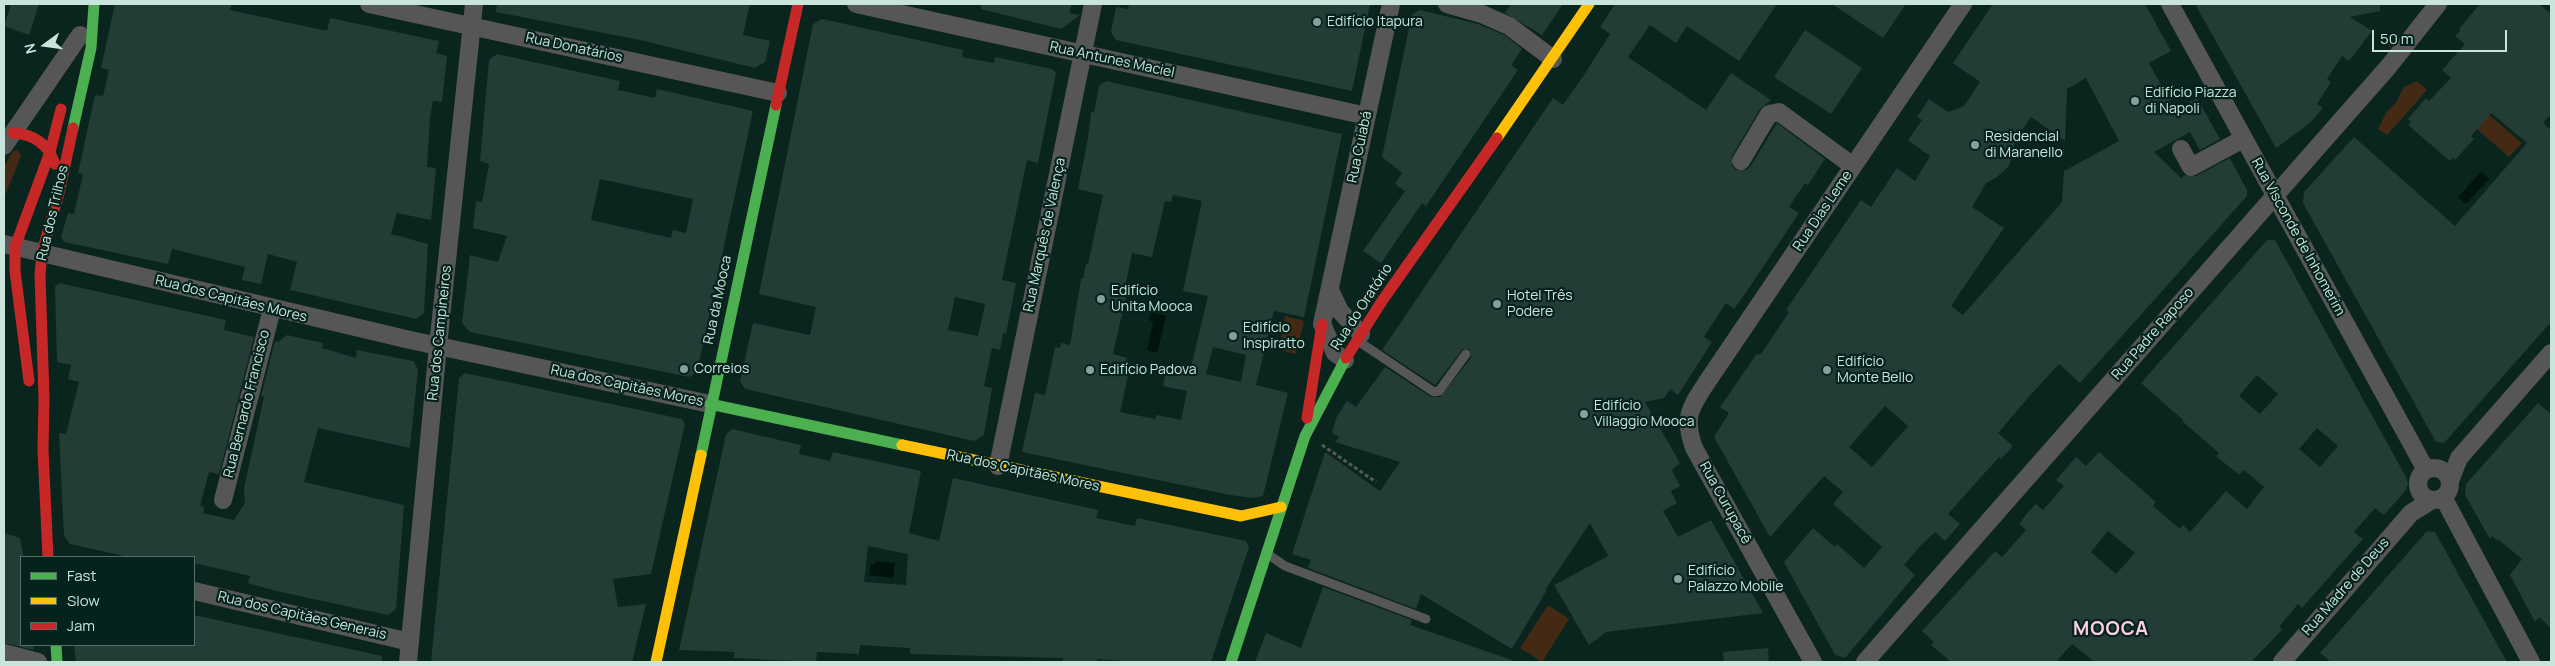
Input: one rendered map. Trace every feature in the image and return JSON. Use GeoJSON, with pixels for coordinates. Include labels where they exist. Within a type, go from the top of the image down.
{"type":"FeatureCollection","features":[{"type":"Feature","properties":{"kind":"main road","name":"Rua da Mooca"},"geometry":{"type":"LineString","coordinates":[[656,662],[710,404],[798,4]]}},
{"type":"Feature","properties":{"kind":"main road","name":"Rua do Oratório"},"geometry":{"type":"LineString","coordinates":[[1231,662],[1305,436],[1345,360],[1589,4]]}},
{"type":"Feature","properties":{"kind":"main road","name":"Rua dos Trilhos"},"geometry":{"type":"LineString","coordinates":[[71,71],[80,35],[94,6]]}},
{"type":"Feature","properties":{"kind":"main road","name":"Rua dos Trilhos"},"geometry":{"type":"LineString","coordinates":[[48,556],[43,450],[44,398],[40,275],[42,252],[59,194],[91,48],[94,6]]}},
{"type":"Feature","properties":{"kind":"main road","name":"Rua dos Trilhos"},"geometry":{"type":"LineString","coordinates":[[30,389],[10,246],[50,152],[64,98]]}},
{"type":"Feature","properties":{"kind":"main road"},"geometry":{"type":"LineString","coordinates":[[7,133],[38,138],[50,152],[54,161],[59,194]]}},
{"type":"Feature","properties":{"kind":"main road"},"geometry":{"type":"LineString","coordinates":[[1305,436],[1322,324]]}},
{"type":"Feature","properties":{"kind":"main road","name":"Rua dos Capitães Mores"},"geometry":{"type":"LineString","coordinates":[[710,404],[1243,520],[1281,507]]}},
{"type":"Feature","properties":{"kind":"main road","name":"Rua dos Trilhos"},"geometry":{"type":"LineString","coordinates":[[33,407],[43,450]]}},
{"type":"Feature","properties":{"kind":"main road"},"geometry":{"type":"LineString","coordinates":[[1256,538],[1267,553]]}},
{"type":"Feature","properties":{"kind":"main road"},"geometry":{"type":"LineString","coordinates":[[56,646],[57,662]]}},
{"type":"Feature","properties":{"kind":"street","name":"Rua Donatários"},"geometry":{"type":"LineString","coordinates":[[369,4],[778,93]]}},
{"type":"Feature","properties":{"kind":"street","name":"Rua dos Campineiros"},"geometry":{"type":"LineString","coordinates":[[408,662],[438,346],[474,4]]}},
{"type":"Feature","properties":{"kind":"street","name":"Rua Antunes Maciel"},"geometry":{"type":"LineString","coordinates":[[856,4],[1367,116]]}},
{"type":"Feature","properties":{"kind":"street","name":"Rua Marquês de Valença"},"geometry":{"type":"LineString","coordinates":[[998,466],[1093,4]]}},
{"type":"Feature","properties":{"kind":"street","name":"Rua Cuiabá"},"geometry":{"type":"LineString","coordinates":[[1322,324],[1391,4]]}},
{"type":"Feature","properties":{"kind":"street"},"geometry":{"type":"LineString","coordinates":[[1447,4],[1482,14],[1509,26],[1553,59]]}},
{"type":"Feature","properties":{"kind":"street","name":"Rua Dias Leme"},"geometry":{"type":"LineString","coordinates":[[1687,420],[1690,407],[1698,394],[1963,4]]}},
{"type":"Feature","properties":{"kind":"street","name":"Rua Visconde de Inhomerim"},"geometry":{"type":"LineString","coordinates":[[2170,4],[2243,139],[2431,469]]}},
{"type":"Feature","properties":{"kind":"street","name":"Rua Padre Raposo"},"geometry":{"type":"LineString","coordinates":[[1865,662],[2389,66],[2438,4]]}},
{"type":"Feature","properties":{"kind":"street","name":"Rua dos Trilhos"},"geometry":{"type":"LineString","coordinates":[[7,133],[80,35]]}},
{"type":"Feature","properties":{"kind":"street"},"geometry":{"type":"LineString","coordinates":[[1741,161],[1769,114],[1780,112],[1853,166]]}},
{"type":"Feature","properties":{"kind":"street"},"geometry":{"type":"LineString","coordinates":[[2182,149],[2191,167],[2243,139]]}},
{"type":"Feature","properties":{"kind":"street","name":"Rua dos Capitães Mores"},"geometry":{"type":"LineString","coordinates":[[10,246],[42,252],[272,309],[710,404]]}},
{"type":"Feature","properties":{"kind":"street"},"geometry":{"type":"LineString","coordinates":[[1330,290],[1343,316],[1359,337]]}},
{"type":"Feature","properties":{"kind":"street","name":"Rua Bernardo Francisco"},"geometry":{"type":"LineString","coordinates":[[223,500],[272,309]]}},
{"type":"Feature","properties":{"kind":"street"},"geometry":{"type":"LineString","coordinates":[[1322,324],[1335,353],[1345,360]]}},
{"type":"Feature","properties":{"kind":"street"},"geometry":{"type":"LineString","coordinates":[[2442,493],[2459,458],[2551,353]]}},
{"type":"Feature","properties":{"kind":"street","name":"Rua Curupacê"},"geometry":{"type":"LineString","coordinates":[[1687,420],[1694,448],[1813,662]]}},
{"type":"Feature","properties":{"kind":"street"},"geometry":{"type":"LineString","coordinates":[[2442,493],[2423,496],[2418,488],[2418,481],[2431,469],[2459,458]]}},
{"type":"Feature","properties":{"kind":"street"},"geometry":{"type":"LineString","coordinates":[[2431,469],[2444,472],[2442,493],[2531,662]]}},
{"type":"Feature","properties":{"kind":"street","name":"Rua Madre de Deus"},"geometry":{"type":"LineString","coordinates":[[2411,512],[2418,488]]}},
{"type":"Feature","properties":{"kind":"street","name":"Rua Madre de Deus"},"geometry":{"type":"LineString","coordinates":[[2282,662],[2411,512],[2442,493]]}},
{"type":"Feature","properties":{"kind":"street","name":"Rua dos Capitães Generais"},"geometry":{"type":"LineString","coordinates":[[195,591],[410,642]]}},
{"type":"Feature","properties":{"kind":"street"},"geometry":{"type":"LineString","coordinates":[[4,653],[38,662]]}},
{"type":"Feature","properties":{"kind":"lane"},"geometry":{"type":"LineString","coordinates":[[1359,337],[1434,392],[1439,391],[1466,354]]}},
{"type":"Feature","properties":{"kind":"lane"},"geometry":{"type":"LineString","coordinates":[[1267,553],[1285,566],[1426,619]]}},
{"type":"Feature","properties":{"kind":"path"},"geometry":{"type":"LineString","coordinates":[[1300,451],[1317,458],[1322,445],[1376,482]]}},
{"type":"Feature","properties":{"kind":"shaded area"},"geometry":{"type":"Polygon","coordinates":[[[2417,81],[2427,90],[2387,135],[2378,129],[2387,111],[2396,103],[2404,87],[2417,81]]]}},
{"type":"Feature","properties":{"kind":"shaded area"},"geometry":{"type":"Polygon","coordinates":[[[2481,108],[2522,143],[2509,157],[2469,122],[2481,108]]]}},
{"type":"Feature","properties":{"kind":"shaded area"},"geometry":{"type":"Polygon","coordinates":[[[18,150],[21,156],[4,198],[4,167],[13,151],[18,150]]]}},
{"type":"Feature","properties":{"kind":"shaded area"},"geometry":{"type":"Polygon","coordinates":[[[2481,172],[2489,179],[2466,204],[2458,197],[2481,172]]]}},
{"type":"Feature","properties":{"kind":"shaded area"},"geometry":{"type":"Polygon","coordinates":[[[1151,312],[1166,316],[1157,353],[1147,350],[1153,322],[1149,320],[1151,312]]]}},
{"type":"Feature","properties":{"kind":"shaded area"},"geometry":{"type":"Polygon","coordinates":[[[1285,316],[1304,321],[1296,354],[1279,350],[1285,316]]]}},
{"type":"Feature","properties":{"kind":"shaded area"},"geometry":{"type":"Polygon","coordinates":[[[875,561],[895,563],[893,578],[869,575],[871,564],[875,564],[875,561]]]}},
{"type":"Feature","properties":{"kind":"shaded area"},"geometry":{"type":"Polygon","coordinates":[[[1548,605],[1569,619],[1542,662],[1520,648],[1548,605]]]}},
{"type":"Feature","properties":{"kind":"building"},"geometry":{"type":"Polygon","coordinates":[[[11,4],[39,4],[29,35],[4,26],[11,4]]]}},
{"type":"Feature","properties":{"kind":"building"},"geometry":{"type":"Polygon","coordinates":[[[115,4],[232,4],[230,10],[327,31],[330,18],[439,41],[436,53],[447,56],[442,102],[433,101],[430,118],[427,167],[436,168],[431,220],[397,213],[391,234],[428,244],[424,313],[416,319],[290,290],[297,262],[268,254],[261,284],[242,280],[245,267],[172,249],[168,264],[64,242],[61,237],[68,213],[74,214],[83,174],[78,173],[95,95],[103,96],[109,70],[101,68],[115,4]]]}},
{"type":"Feature","properties":{"kind":"building"},"geometry":{"type":"Polygon","coordinates":[[[497,4],[750,4],[743,35],[770,41],[765,62],[755,68],[640,40],[496,12],[497,4]]]}},
{"type":"Feature","properties":{"kind":"building"},"geometry":{"type":"Polygon","coordinates":[[[981,4],[1072,4],[1069,13],[1080,15],[1061,29],[981,9],[981,4]]]}},
{"type":"Feature","properties":{"kind":"building"},"geometry":{"type":"Polygon","coordinates":[[[1129,4],[1370,4],[1352,91],[1116,40],[1111,32],[1116,7],[1128,9],[1129,4]]]}},
{"type":"Feature","properties":{"kind":"building"},"geometry":{"type":"Polygon","coordinates":[[[1511,4],[1563,4],[1542,35],[1505,13],[1511,4]]]}},
{"type":"Feature","properties":{"kind":"building"},"geometry":{"type":"Polygon","coordinates":[[[1615,4],[1777,4],[1739,61],[1687,26],[1676,43],[1650,25],[1628,57],[1706,110],[1731,73],[1771,100],[1760,109],[1732,156],[1732,166],[1736,170],[1746,170],[1750,167],[1777,123],[1825,159],[1808,185],[1805,183],[1789,207],[1799,213],[1747,291],[1734,309],[1726,303],[1707,332],[1704,337],[1712,342],[1678,395],[1670,389],[1664,398],[1645,402],[1680,463],[1672,470],[1680,486],[1671,491],[1677,503],[1663,511],[1678,537],[1711,520],[1763,613],[1606,632],[1589,645],[1554,585],[1608,556],[1590,523],[1545,590],[1548,588],[1512,649],[1421,594],[1416,609],[1308,568],[1311,560],[1292,554],[1325,452],[1380,491],[1400,462],[1335,442],[1339,437],[1332,433],[1337,416],[1347,401],[1356,407],[1385,367],[1431,397],[1440,397],[1471,358],[1470,349],[1463,349],[1435,385],[1382,350],[1553,98],[1563,105],[1582,78],[1610,34],[1600,27],[1615,4]]]}},
{"type":"Feature","properties":{"kind":"building"},"geometry":{"type":"Polygon","coordinates":[[[1832,4],[1906,4],[1883,38],[1832,4]]]}},
{"type":"Feature","properties":{"kind":"building"},"geometry":{"type":"Polygon","coordinates":[[[1993,4],[2145,4],[2171,51],[2149,63],[2175,110],[2197,98],[2220,139],[2200,150],[2190,132],[2154,152],[2181,178],[2185,175],[2196,176],[2230,158],[2247,190],[2247,196],[2080,383],[2059,364],[2027,399],[1998,433],[2013,446],[2001,459],[1999,457],[1948,514],[1960,524],[1945,541],[1935,532],[1921,545],[1904,565],[1915,575],[1845,658],[1835,655],[1784,562],[1813,528],[1835,547],[1837,544],[1864,568],[1882,547],[1833,504],[1843,492],[1824,476],[1770,537],[1714,437],[1729,413],[1720,407],[1756,355],[1761,354],[1789,312],[1786,310],[1861,200],[1871,207],[1897,168],[1915,181],[1930,156],[1908,140],[1922,120],[1917,117],[1929,99],[1948,112],[1964,106],[1980,82],[1953,63],[1993,4]],[[2086,78],[2067,89],[2065,141],[2031,117],[2014,142],[2014,152],[2009,166],[1997,177],[1986,183],[1972,207],[2004,228],[1951,306],[1963,315],[2062,202],[2064,171],[2119,141],[2086,78]],[[1885,406],[1849,447],[1872,467],[1908,426],[1885,406]]]}},
{"type":"Feature","properties":{"kind":"building"},"geometry":{"type":"Polygon","coordinates":[[[2195,4],[2380,4],[2380,11],[2350,17],[2372,31],[2349,61],[2342,56],[2327,79],[2331,82],[2317,104],[2323,108],[2310,123],[2276,148],[2195,4]]]}},
{"type":"Feature","properties":{"kind":"building"},"geometry":{"type":"Polygon","coordinates":[[[2480,4],[2538,4],[2551,13],[2551,114],[2543,123],[2551,130],[2551,322],[2444,443],[2436,442],[2303,203],[2304,192],[2354,137],[2455,226],[2527,143],[2491,113],[2471,136],[2474,139],[2455,160],[2453,158],[2450,161],[2408,125],[2411,122],[2408,119],[2426,98],[2429,101],[2451,78],[2442,70],[2465,44],[2455,36],[2480,4]]]}},
{"type":"Feature","properties":{"kind":"building"},"geometry":{"type":"Polygon","coordinates":[[[1420,10],[1478,24],[1504,35],[1522,49],[1511,65],[1518,70],[1426,206],[1422,203],[1381,263],[1363,251],[1405,191],[1395,184],[1402,173],[1382,157],[1412,14],[1420,10]]]}},
{"type":"Feature","properties":{"kind":"building"},"geometry":{"type":"Polygon","coordinates":[[[822,19],[963,50],[962,57],[994,63],[995,57],[1052,69],[1056,73],[1038,163],[1027,160],[1002,280],[1016,283],[1006,334],[1003,333],[1000,350],[992,348],[984,386],[992,388],[984,435],[974,441],[745,389],[740,381],[753,323],[810,335],[816,307],[759,294],[813,24],[822,19]],[[955,297],[948,330],[978,336],[985,304],[955,297]]]}},
{"type":"Feature","properties":{"kind":"building"},"geometry":{"type":"Polygon","coordinates":[[[1805,30],[1862,68],[1831,114],[1774,77],[1805,30]]]}},
{"type":"Feature","properties":{"kind":"building"},"geometry":{"type":"Polygon","coordinates":[[[497,54],[620,81],[618,90],[655,98],[657,89],[753,111],[697,372],[689,377],[470,332],[462,323],[470,255],[498,262],[507,236],[473,228],[476,201],[482,202],[489,164],[480,161],[489,60],[497,54]],[[600,179],[591,220],[671,238],[673,230],[686,233],[693,199],[600,179]]]}},
{"type":"Feature","properties":{"kind":"building"},"geometry":{"type":"Polygon","coordinates":[[[1106,81],[1342,134],[1304,317],[1274,311],[1256,385],[1288,393],[1263,496],[1253,498],[1230,495],[1022,452],[1035,393],[1045,395],[1055,347],[1060,348],[1061,343],[1070,345],[1081,279],[1083,279],[1086,264],[1088,264],[1103,195],[1078,189],[1091,112],[1094,112],[1099,86],[1106,81]],[[1173,195],[1171,202],[1165,201],[1152,257],[1132,253],[1125,288],[1128,288],[1113,354],[1127,358],[1126,362],[1131,363],[1120,412],[1155,419],[1156,415],[1181,420],[1187,391],[1163,386],[1167,366],[1190,371],[1208,296],[1183,291],[1202,201],[1173,195]],[[1213,347],[1206,374],[1241,382],[1246,355],[1213,347]]]}},
{"type":"Feature","properties":{"kind":"building"},"geometry":{"type":"Polygon","coordinates":[[[2267,240],[2275,240],[2406,477],[2408,483],[2406,490],[2384,515],[2375,508],[2354,532],[2363,539],[2302,608],[2298,604],[2279,627],[2282,630],[2251,662],[2095,662],[2072,644],[2056,662],[1951,662],[1931,645],[1934,642],[1922,631],[1995,551],[2002,557],[2026,530],[2019,524],[2036,504],[2043,510],[2064,486],[2056,480],[2076,457],[2086,466],[2099,452],[2156,502],[2153,506],[2180,529],[2183,525],[2190,532],[2226,491],[2247,509],[2264,487],[2244,470],[2239,475],[2216,456],[2219,453],[2141,383],[2267,240]],[[2257,375],[2239,396],[2260,414],[2278,394],[2257,375]],[[2317,428],[2299,449],[2320,467],[2338,446],[2317,428]],[[2108,531],[2091,552],[2116,574],[2135,553],[2108,531]]]}},
{"type":"Feature","properties":{"kind":"building"},"geometry":{"type":"Polygon","coordinates":[[[59,283],[226,320],[224,330],[254,337],[219,474],[209,472],[200,506],[204,507],[203,513],[234,520],[245,503],[244,488],[264,397],[261,396],[275,341],[278,342],[287,335],[323,343],[322,348],[356,358],[357,350],[413,361],[418,369],[410,448],[318,428],[304,482],[404,505],[396,609],[388,615],[276,591],[248,583],[250,576],[195,563],[195,556],[124,556],[70,544],[64,536],[59,433],[66,434],[79,382],[68,379],[71,365],[57,362],[55,287],[59,283]]]}},
{"type":"Feature","properties":{"kind":"building"},"geometry":{"type":"Polygon","coordinates":[[[465,373],[682,419],[685,424],[651,574],[613,579],[618,607],[646,604],[632,662],[431,662],[459,378],[465,373]]]}},
{"type":"Feature","properties":{"kind":"building"},"geometry":{"type":"Polygon","coordinates":[[[2538,403],[2551,414],[2551,628],[2539,617],[2535,622],[2510,575],[2522,559],[2499,540],[2492,536],[2490,539],[2465,495],[2466,484],[2538,403]]]}},
{"type":"Feature","properties":{"kind":"building"},"geometry":{"type":"Polygon","coordinates":[[[732,429],[801,445],[799,454],[830,461],[833,452],[921,471],[909,533],[939,541],[953,478],[1098,510],[1096,518],[1135,526],[1137,518],[1246,541],[1249,547],[1211,662],[1137,662],[1097,659],[1097,662],[1063,662],[1063,658],[910,654],[910,648],[860,645],[859,654],[817,652],[816,662],[734,658],[734,652],[679,650],[726,434],[732,429]],[[868,546],[864,582],[906,585],[908,554],[868,546]]]}},
{"type":"Feature","properties":{"kind":"building"},"geometry":{"type":"Polygon","coordinates":[[[2427,531],[2435,532],[2507,662],[2331,662],[2320,653],[2427,531]]]}},
{"type":"Feature","properties":{"kind":"building"},"geometry":{"type":"Polygon","coordinates":[[[4,533],[20,538],[23,555],[20,556],[20,646],[33,646],[34,650],[4,643],[4,533]]]}},
{"type":"Feature","properties":{"kind":"building"},"geometry":{"type":"Polygon","coordinates":[[[1323,587],[1412,620],[1410,625],[1512,660],[1512,662],[1255,662],[1266,633],[1301,648],[1323,587]]]}},
{"type":"Feature","properties":{"kind":"building"},"geometry":{"type":"Polygon","coordinates":[[[195,615],[382,656],[382,662],[76,662],[74,646],[195,646],[195,615]]]}},
{"type":"Feature","properties":{"kind":"building"},"geometry":{"type":"Polygon","coordinates":[[[1768,648],[1769,662],[1724,662],[1723,652],[1768,648]]]}},
{"type":"Feature","properties":{"kind":"traffic: fast"},"geometry":{"type":"LineString","coordinates":[[73,128],[91,48],[94,4]]}},
{"type":"Feature","properties":{"kind":"traffic: fast"},"geometry":{"type":"LineString","coordinates":[[701,455],[776,105]]}},
{"type":"Feature","properties":{"kind":"traffic: fast"},"geometry":{"type":"LineString","coordinates":[[1231,662],[1305,436],[1346,358]]}},
{"type":"Feature","properties":{"kind":"traffic: fast"},"geometry":{"type":"LineString","coordinates":[[710,404],[902,445]]}},
{"type":"Feature","properties":{"kind":"traffic: fast"},"geometry":{"type":"LineString","coordinates":[[56,646],[57,662]]}},
{"type":"Feature","properties":{"kind":"traffic: slow"},"geometry":{"type":"LineString","coordinates":[[1497,138],[1589,4]]}},
{"type":"Feature","properties":{"kind":"traffic: slow"},"geometry":{"type":"LineString","coordinates":[[902,445],[1241,516],[1281,507]]}},
{"type":"Feature","properties":{"kind":"traffic: slow"},"geometry":{"type":"LineString","coordinates":[[656,662],[701,455]]}},
{"type":"Feature","properties":{"kind":"traffic: jam"},"geometry":{"type":"LineString","coordinates":[[776,105],[798,4]]}},
{"type":"Feature","properties":{"kind":"traffic: jam"},"geometry":{"type":"LineString","coordinates":[[29,381],[15,271],[15,247],[50,152],[61,109]]}},
{"type":"Feature","properties":{"kind":"traffic: jam"},"geometry":{"type":"LineString","coordinates":[[48,556],[43,450],[44,398],[40,275],[42,252],[59,193],[73,128]]}},
{"type":"Feature","properties":{"kind":"traffic: jam"},"geometry":{"type":"LineString","coordinates":[[13,133],[27,135],[39,141],[48,151],[55,164]]}},
{"type":"Feature","properties":{"kind":"traffic: jam"},"geometry":{"type":"LineString","coordinates":[[1346,358],[1382,301],[1497,138]]}},
{"type":"Feature","properties":{"kind":"traffic: jam"},"geometry":{"type":"LineString","coordinates":[[1307,418],[1322,324]]}},
{"type":"Feature","properties":{"kind":"place","name":"Edifício Itapura"},"geometry":{"type":"Point","coordinates":[1317,22]}},
{"type":"Feature","properties":{"kind":"place","name":"Edifício Piazza di Napoli"},"geometry":{"type":"Point","coordinates":[2135,101]}},
{"type":"Feature","properties":{"kind":"place","name":"Residencial di Maranello"},"geometry":{"type":"Point","coordinates":[1975,145]}},
{"type":"Feature","properties":{"kind":"place","name":"Edifício Unita Mooca"},"geometry":{"type":"Point","coordinates":[1101,299]}},
{"type":"Feature","properties":{"kind":"place","name":"Hotel Três Podere"},"geometry":{"type":"Point","coordinates":[1497,304]}},
{"type":"Feature","properties":{"kind":"place","name":"Edifício Inspiratto"},"geometry":{"type":"Point","coordinates":[1233,336]}},
{"type":"Feature","properties":{"kind":"place","name":"Correios"},"geometry":{"type":"Point","coordinates":[684,369]}},
{"type":"Feature","properties":{"kind":"place","name":"Edifício Padova"},"geometry":{"type":"Point","coordinates":[1090,370]}},
{"type":"Feature","properties":{"kind":"place","name":"Edifício Monte Bello"},"geometry":{"type":"Point","coordinates":[1827,370]}},
{"type":"Feature","properties":{"kind":"place","name":"Edifício Villaggio Mooca"},"geometry":{"type":"Point","coordinates":[1584,414]}},
{"type":"Feature","properties":{"kind":"place","name":"Edifício Palazzo Mobile"},"geometry":{"type":"Point","coordinates":[1678,579]}},
{"type":"Feature","properties":{"kind":"district","name":"MOOCA"},"geometry":{"type":"Point","coordinates":[2111,630]}}]}
